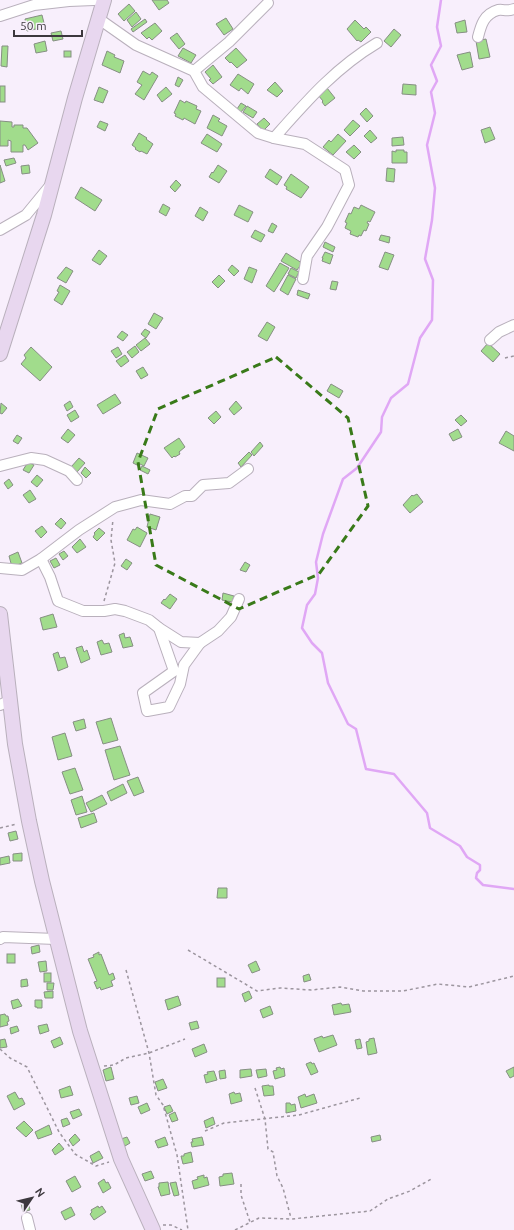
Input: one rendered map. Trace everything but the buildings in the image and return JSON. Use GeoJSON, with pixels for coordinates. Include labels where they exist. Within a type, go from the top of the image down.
{"type":"FeatureCollection","features":[{"type":"Feature","properties":{"kind":"street"},"geometry":{"type":"LineString","coordinates":[[0,16],[34,5],[94,0]]}},
{"type":"Feature","properties":{"kind":"street"},"geometry":{"type":"LineString","coordinates":[[0,354],[54,182],[75,98],[104,0]]}},
{"type":"Feature","properties":{"kind":"street"},"geometry":{"type":"LineString","coordinates":[[194,71],[229,42],[268,3]]}},
{"type":"Feature","properties":{"kind":"street"},"geometry":{"type":"LineString","coordinates":[[478,37],[482,22],[487,16],[499,10],[507,12],[514,9]]}},
{"type":"Feature","properties":{"kind":"street"},"geometry":{"type":"LineString","coordinates":[[99,19],[136,45],[194,71],[203,87],[258,133],[274,138],[306,144],[345,170],[349,186],[327,227],[307,256],[303,279]]}},
{"type":"Feature","properties":{"kind":"street"},"geometry":{"type":"LineString","coordinates":[[274,138],[313,94],[357,55],[377,43]]}},
{"type":"Feature","properties":{"kind":"street"},"geometry":{"type":"LineString","coordinates":[[0,230],[26,215],[54,182]]}},
{"type":"Feature","properties":{"kind":"street"},"geometry":{"type":"LineString","coordinates":[[490,340],[499,332],[514,325]]}},
{"type":"Feature","properties":{"kind":"street"},"geometry":{"type":"LineString","coordinates":[[0,466],[31,458],[45,460],[69,471],[77,480]]}},
{"type":"Feature","properties":{"kind":"street"},"geometry":{"type":"LineString","coordinates":[[0,568],[22,570],[41,559],[79,530],[114,507],[141,500],[170,504],[185,496],[192,496],[203,485],[230,483],[248,469]]}},
{"type":"Feature","properties":{"kind":"street"},"geometry":{"type":"LineString","coordinates":[[41,559],[50,577],[58,602],[83,611],[104,611],[115,608],[125,610],[149,620],[181,642],[200,643]]}},
{"type":"Feature","properties":{"kind":"street"},"geometry":{"type":"LineString","coordinates":[[174,671],[143,693],[147,711],[169,707],[180,684],[184,665],[200,643],[218,631],[231,617],[239,599]]}},
{"type":"Feature","properties":{"kind":"street"},"geometry":{"type":"LineString","coordinates":[[0,614],[6,702],[29,821],[56,939],[80,1031],[121,1159],[152,1228]]}},
{"type":"Feature","properties":{"kind":"street"},"geometry":{"type":"LineString","coordinates":[[159,628],[180,684]]}},
{"type":"Feature","properties":{"kind":"street"},"geometry":{"type":"LineString","coordinates":[[0,939],[3,937],[56,939]]}},
{"type":"Feature","properties":{"kind":"street"},"geometry":{"type":"LineString","coordinates":[[27,1218],[30,1230]]}},
{"type":"Feature","properties":{"kind":"path"},"geometry":{"type":"LineString","coordinates":[[505,358],[514,356]]}},
{"type":"Feature","properties":{"kind":"path"},"geometry":{"type":"LineString","coordinates":[[104,611],[104,597],[115,563],[111,540],[114,507]]}},
{"type":"Feature","properties":{"kind":"path"},"geometry":{"type":"LineString","coordinates":[[0,828],[29,821]]}},
{"type":"Feature","properties":{"kind":"path"},"geometry":{"type":"LineString","coordinates":[[188,950],[257,991],[280,988],[312,990],[340,987],[363,991],[403,991],[438,984],[469,987],[514,976]]}},
{"type":"Feature","properties":{"kind":"path"},"geometry":{"type":"LineString","coordinates":[[126,970],[149,1054],[156,1095],[163,1105],[177,1155],[188,1230]]}},
{"type":"Feature","properties":{"kind":"path"},"geometry":{"type":"LineString","coordinates":[[92,1068],[114,1065],[126,1058],[149,1054],[185,1039]]}},
{"type":"Feature","properties":{"kind":"path"},"geometry":{"type":"LineString","coordinates":[[0,1049],[10,1058],[27,1067],[59,1132],[75,1154],[96,1166],[121,1159]]}},
{"type":"Feature","properties":{"kind":"path"},"geometry":{"type":"LineString","coordinates":[[255,1088],[265,1119],[268,1149],[273,1152],[277,1176],[283,1188],[292,1219]]}},
{"type":"Feature","properties":{"kind":"path"},"geometry":{"type":"LineString","coordinates":[[205,1131],[224,1123],[299,1115],[360,1098]]}},
{"type":"Feature","properties":{"kind":"path"},"geometry":{"type":"LineString","coordinates":[[235,1230],[260,1218],[292,1219],[370,1211],[388,1199],[410,1191],[433,1178]]}},
{"type":"Feature","properties":{"kind":"path"},"geometry":{"type":"LineString","coordinates":[[241,1184],[241,1195],[250,1222]]}},
{"type":"Feature","properties":{"kind":"path"},"geometry":{"type":"LineString","coordinates":[[152,1228],[171,1225],[182,1230]]}},
{"type":"Feature","properties":{"kind":"highlighted area"},"geometry":{"type":"Polygon","coordinates":[[[276,357],[348,418],[368,506],[319,574],[239,609],[156,565],[138,462],[158,409],[276,357]]]}},
{"type":"Feature","properties":{"kind":"waterway"},"geometry":{"type":"LineString","coordinates":[[441,0],[437,27],[441,46],[431,65],[437,81],[431,92],[435,113],[427,145],[435,188],[432,220],[425,259],[433,280],[432,320],[420,338],[408,384],[391,398],[382,417],[381,432],[357,468],[343,479],[323,534],[316,562],[318,578],[315,594],[307,605],[302,628],[312,643],[322,653],[328,683],[348,724],[356,729],[366,769],[394,774],[427,813],[430,828],[460,846],[467,857],[480,865],[480,870],[477,873],[476,878],[483,885],[514,889]]}}]}
